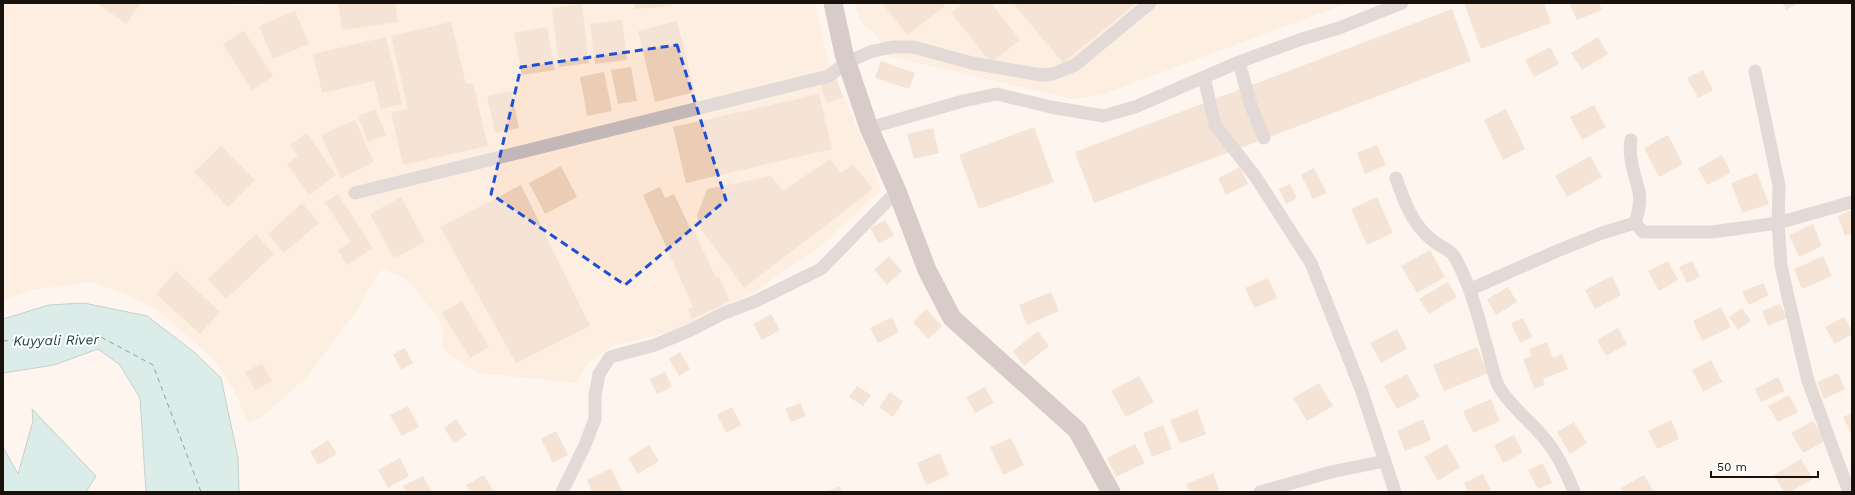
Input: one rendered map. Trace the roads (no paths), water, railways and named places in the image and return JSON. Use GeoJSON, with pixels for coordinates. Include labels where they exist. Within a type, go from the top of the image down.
{"type":"FeatureCollection","features":[{"type":"Feature","properties":{"kind":"main road"},"geometry":{"type":"LineString","coordinates":[[832,3],[847,62],[869,128],[897,192],[927,270],[952,318],[1077,430],[1111,492]]}},
{"type":"Feature","properties":{"kind":"street"},"geometry":{"type":"LineString","coordinates":[[356,193],[830,76],[847,62],[873,51],[893,47],[913,47],[972,63],[1040,75],[1053,74],[1075,65],[1150,3]]}},
{"type":"Feature","properties":{"kind":"street"},"geometry":{"type":"LineString","coordinates":[[869,128],[963,100],[997,94],[1051,107],[1103,116],[1136,107],[1239,62],[1302,39],[1339,28],[1402,3]]}},
{"type":"Feature","properties":{"kind":"street"},"geometry":{"type":"LineString","coordinates":[[1239,62],[1250,103],[1264,138]]}},
{"type":"Feature","properties":{"kind":"street"},"geometry":{"type":"LineString","coordinates":[[1755,71],[1779,186],[1778,223],[1781,264],[1808,381],[1849,492]]}},
{"type":"Feature","properties":{"kind":"street"},"geometry":{"type":"LineString","coordinates":[[1204,77],[1215,125],[1255,176],[1311,263],[1361,389],[1395,492]]}},
{"type":"Feature","properties":{"kind":"street"},"geometry":{"type":"LineString","coordinates":[[1630,140],[1629,152],[1639,192],[1639,207],[1635,223]]}},
{"type":"Feature","properties":{"kind":"street"},"geometry":{"type":"LineString","coordinates":[[1396,178],[1404,201],[1416,224],[1424,234],[1435,243],[1453,254],[1471,290],[1499,387],[1521,414],[1540,433],[1557,456],[1574,492]]}},
{"type":"Feature","properties":{"kind":"street"},"geometry":{"type":"LineString","coordinates":[[562,492],[585,445],[595,419],[595,395],[599,374],[610,357],[655,345],[691,330],[722,314],[756,301],[821,269],[897,192]]}},
{"type":"Feature","properties":{"kind":"street"},"geometry":{"type":"LineString","coordinates":[[1635,223],[1644,232],[1712,232],[1778,223],[1852,202]]}},
{"type":"Feature","properties":{"kind":"street"},"geometry":{"type":"LineString","coordinates":[[1471,290],[1557,251],[1635,223]]}},
{"type":"Feature","properties":{"kind":"street"},"geometry":{"type":"LineString","coordinates":[[1260,492],[1331,472],[1385,461]]}},
{"type":"Feature","properties":{"kind":"water","name":"Kuyyali River"},"geometry":{"type":"Polygon","coordinates":[[[84,303],[147,316],[194,352],[221,378],[238,458],[239,492],[146,492],[140,398],[120,365],[98,349],[54,365],[3,373],[3,319],[49,305],[84,303]]]}},
{"type":"Feature","properties":{"kind":"water"},"geometry":{"type":"Polygon","coordinates":[[[32,409],[96,476],[86,492],[3,492],[3,447],[18,474],[33,421],[32,409]]]}}]}
